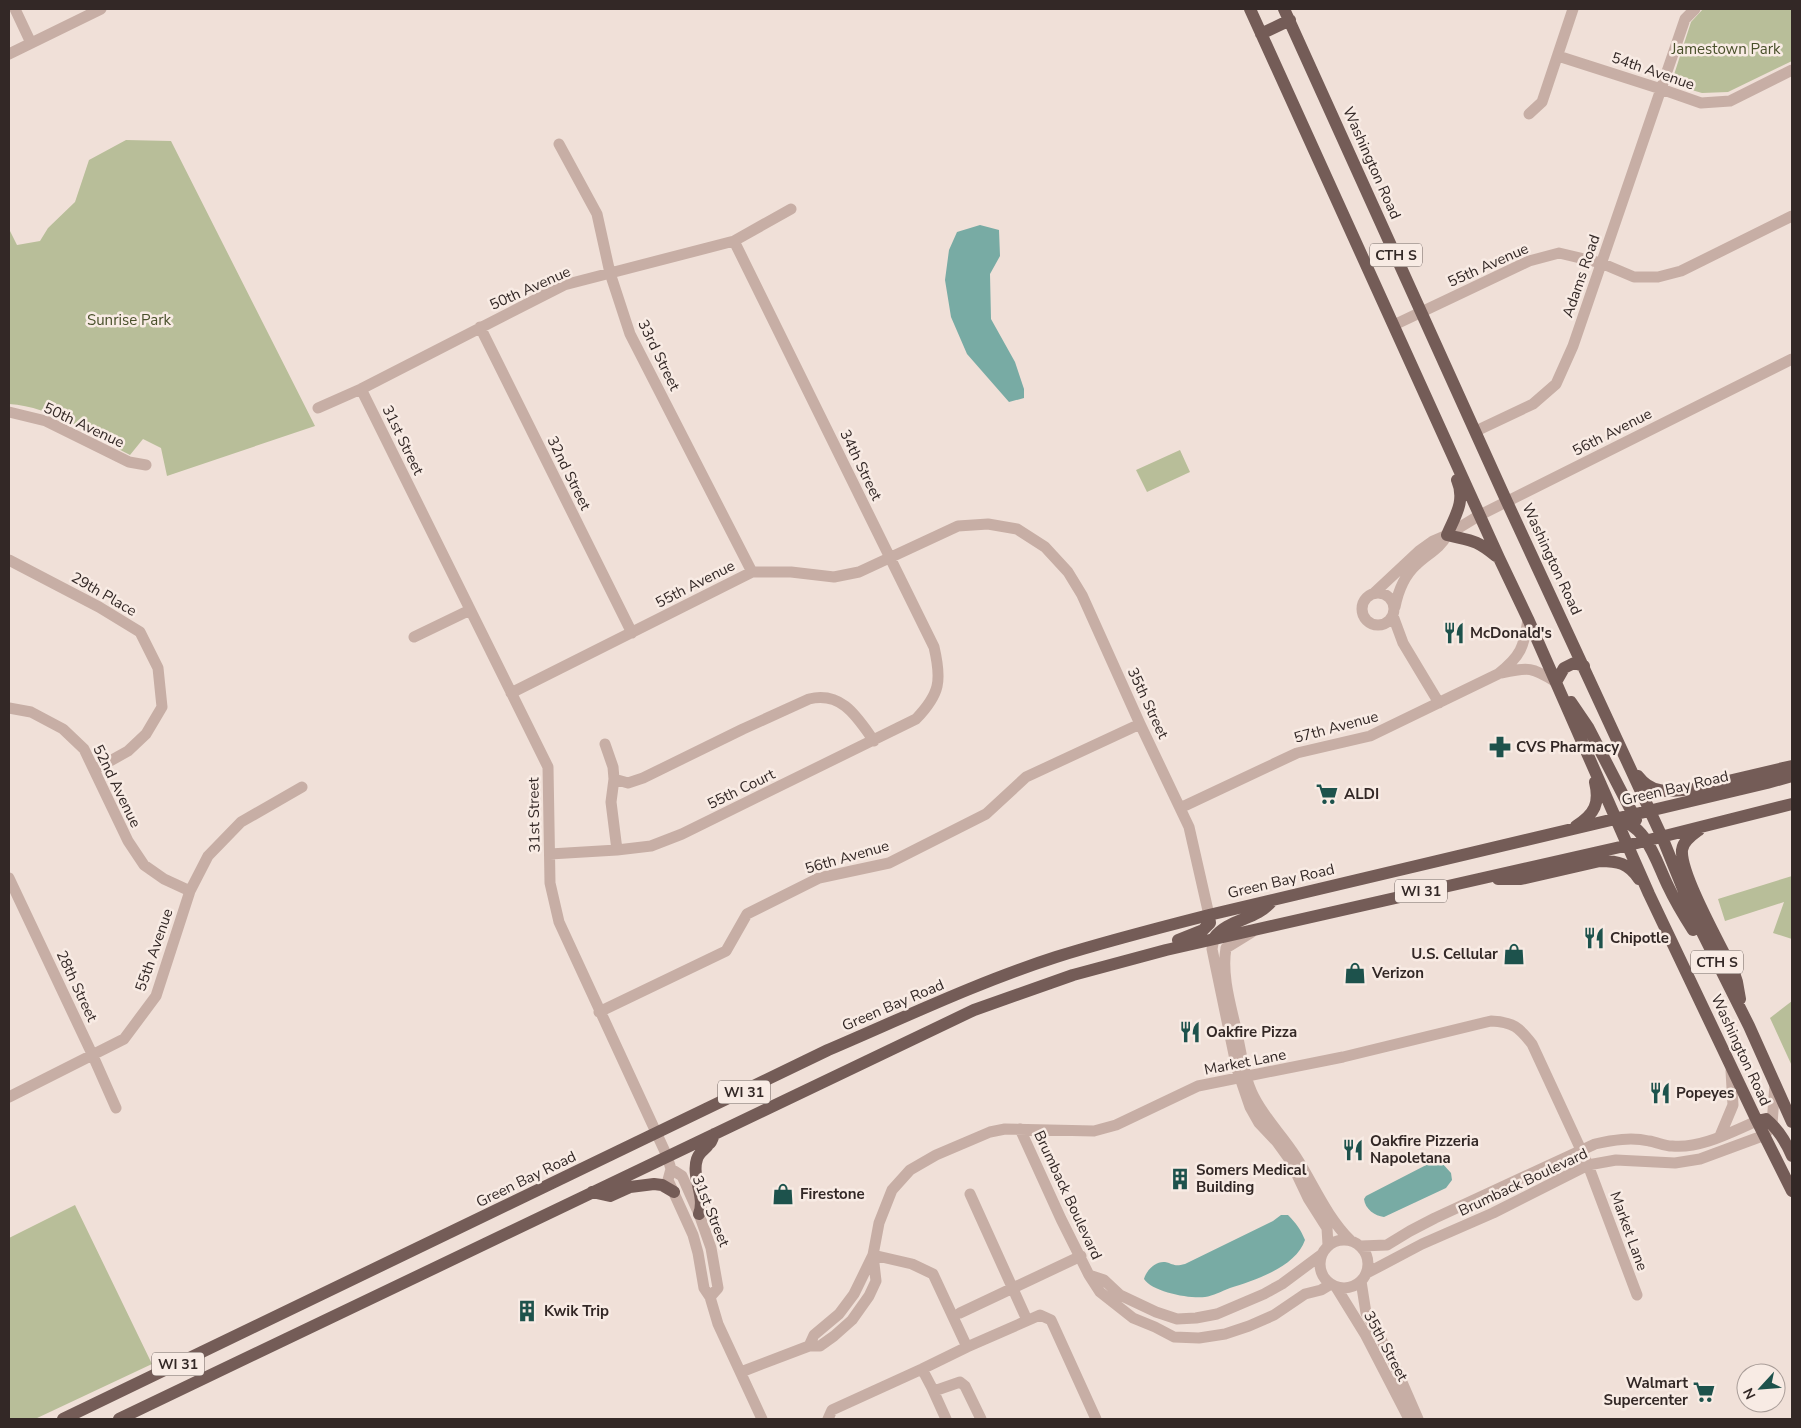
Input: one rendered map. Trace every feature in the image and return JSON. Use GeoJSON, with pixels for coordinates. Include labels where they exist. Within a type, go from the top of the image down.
{"type":"FeatureCollection","features":[{"type":"Feature","properties":{"kind":"main road","name":"Washington Road"},"geometry":{"type":"LineString","coordinates":[[1250,9],[1556,682],[1649,894],[1792,1191]]}},
{"type":"Feature","properties":{"kind":"main road","name":"Washington Road"},"geometry":{"type":"LineString","coordinates":[[1287,14],[1507,502],[1650,810],[1694,916],[1742,1011],[1792,1122]]}},
{"type":"Feature","properties":{"kind":"main road"},"geometry":{"type":"LineString","coordinates":[[1261,34],[1287,14]]}},
{"type":"Feature","properties":{"kind":"main road"},"geometry":{"type":"LineString","coordinates":[[1442,433],[1447,457],[1461,490],[1459,508],[1447,535],[1475,541],[1483,545],[1498,558]]}},
{"type":"Feature","properties":{"kind":"main road"},"geometry":{"type":"LineString","coordinates":[[1584,666],[1574,663],[1564,668],[1556,682],[1588,727],[1614,774],[1632,814],[1641,826],[1662,837]]}},
{"type":"Feature","properties":{"kind":"main road"},"geometry":{"type":"LineString","coordinates":[[1570,714],[1595,782],[1598,798],[1593,811],[1572,829]]}},
{"type":"Feature","properties":{"kind":"main road"},"geometry":{"type":"LineString","coordinates":[[1629,765],[1648,788],[1659,790],[1694,789],[1792,766]]}},
{"type":"Feature","properties":{"kind":"main road","name":"Green Bay Road"},"geometry":{"type":"LineString","coordinates":[[63,1419],[828,1050],[952,997],[1055,958],[1139,933],[1210,915],[1792,776]]}},
{"type":"Feature","properties":{"kind":"main road","name":"WI 31"},"geometry":{"type":"LineString","coordinates":[[118,1419],[592,1192],[669,1162],[714,1134],[974,1010],[1073,975],[1166,950],[1647,841],[1792,804]]}},
{"type":"Feature","properties":{"kind":"main road"},"geometry":{"type":"LineString","coordinates":[[1616,819],[1628,822],[1647,841],[1676,902],[1742,1011]]}},
{"type":"Feature","properties":{"kind":"main road"},"geometry":{"type":"LineString","coordinates":[[1705,826],[1687,839],[1682,850],[1683,860],[1690,882],[1734,974],[1742,1011]]}},
{"type":"Feature","properties":{"kind":"main road"},"geometry":{"type":"LineString","coordinates":[[1483,877],[1521,879],[1600,861],[1610,861],[1629,866],[1649,894]]}},
{"type":"Feature","properties":{"kind":"main road"},"geometry":{"type":"LineString","coordinates":[[1214,938],[1225,926],[1259,913],[1273,900]]}},
{"type":"Feature","properties":{"kind":"main road"},"geometry":{"type":"LineString","coordinates":[[1166,950],[1180,939],[1206,928],[1210,923],[1210,915]]}},
{"type":"Feature","properties":{"kind":"main road"},"geometry":{"type":"LineString","coordinates":[[1757,1121],[1766,1119],[1772,1124],[1792,1156]]}},
{"type":"Feature","properties":{"kind":"main road"},"geometry":{"type":"LineString","coordinates":[[699,1214],[702,1206],[696,1160],[700,1152],[710,1144],[714,1134]]}},
{"type":"Feature","properties":{"kind":"main road"},"geometry":{"type":"LineString","coordinates":[[592,1192],[610,1196],[630,1188],[654,1184],[662,1185],[674,1192]]}},
{"type":"Feature","properties":{"kind":"street"},"geometry":{"type":"LineString","coordinates":[[15,9],[31,43]]}},
{"type":"Feature","properties":{"kind":"street"},"geometry":{"type":"LineString","coordinates":[[9,54],[101,9]]}},
{"type":"Feature","properties":{"kind":"street"},"geometry":{"type":"LineString","coordinates":[[1530,114],[1542,102],[1574,9]]}},
{"type":"Feature","properties":{"kind":"street","name":"Adams Road"},"geometry":{"type":"LineString","coordinates":[[1476,431],[1533,404],[1556,384],[1573,346],[1685,19],[1695,9]]}},
{"type":"Feature","properties":{"kind":"street","name":"54th Avenue"},"geometry":{"type":"LineString","coordinates":[[1558,56],[1661,88],[1700,103],[1730,101],[1792,70]]}},
{"type":"Feature","properties":{"kind":"street","name":"33rd Street"},"geometry":{"type":"LineString","coordinates":[[559,144],[598,214],[610,273],[630,334],[752,572]]}},
{"type":"Feature","properties":{"kind":"street","name":"50th Avenue"},"geometry":{"type":"LineString","coordinates":[[318,408],[361,389],[564,285],[734,241],[792,209]]}},
{"type":"Feature","properties":{"kind":"street","name":"55th Avenue"},"geometry":{"type":"LineString","coordinates":[[1394,324],[1529,261],[1559,253],[1601,263],[1634,277],[1658,277],[1681,271],[1792,216]]}},
{"type":"Feature","properties":{"kind":"street","name":"34th Street"},"geometry":{"type":"LineString","coordinates":[[734,241],[934,648],[939,667],[937,690],[929,706]]}},
{"type":"Feature","properties":{"kind":"street","name":"32nd Street"},"geometry":{"type":"LineString","coordinates":[[480,327],[632,633]]}},
{"type":"Feature","properties":{"kind":"street","name":"56th Avenue"},"geometry":{"type":"LineString","coordinates":[[1373,594],[1419,551],[1433,541],[1447,535],[1480,515],[1792,358]]}},
{"type":"Feature","properties":{"kind":"street","name":"31st Street"},"geometry":{"type":"LineString","coordinates":[[361,389],[548,767],[550,884],[558,922],[669,1162],[682,1176],[699,1214],[711,1248],[718,1288],[710,1297]]}},
{"type":"Feature","properties":{"kind":"street","name":"50th Avenue"},"geometry":{"type":"LineString","coordinates":[[9,412],[46,420],[129,462],[146,465]]}},
{"type":"Feature","properties":{"kind":"street","name":"55th Avenue"},"geometry":{"type":"LineString","coordinates":[[511,693],[752,572],[791,572],[834,577],[859,572],[958,526],[988,524],[1017,529]]}},
{"type":"Feature","properties":{"kind":"street","name":"35th Street"},"geometry":{"type":"LineString","coordinates":[[1017,529],[1045,548],[1070,574],[1082,595],[1140,724],[1190,827],[1210,915]]}},
{"type":"Feature","properties":{"kind":"street","name":"56th Avenue"},"geometry":{"type":"LineString","coordinates":[[1394,612],[1398,592],[1409,574],[1416,565],[1442,544],[1447,535]]}},
{"type":"Feature","properties":{"kind":"street","name":"29th Place"},"geometry":{"type":"LineString","coordinates":[[9,560],[100,607],[140,632],[158,668],[162,707],[146,734],[128,751],[94,770]]}},
{"type":"Feature","properties":{"kind":"street"},"geometry":{"type":"LineString","coordinates":[[1402,643],[1391,599],[1378,593],[1369,596],[1363,604],[1363,614],[1369,622],[1391,633],[1402,643],[1439,703]]}},
{"type":"Feature","properties":{"kind":"street"},"geometry":{"type":"LineString","coordinates":[[414,637],[470,610]]}},
{"type":"Feature","properties":{"kind":"street"},"geometry":{"type":"LineString","coordinates":[[1378,626],[1387,623],[1394,612]]}},
{"type":"Feature","properties":{"kind":"street","name":"57th Avenue"},"geometry":{"type":"LineString","coordinates":[[1180,808],[1297,753],[1370,736],[1498,674],[1513,662],[1524,642],[1528,620]]}},
{"type":"Feature","properties":{"kind":"street","name":"57th Avenue"},"geometry":{"type":"LineString","coordinates":[[1498,674],[1523,668],[1532,668],[1556,682]]}},
{"type":"Feature","properties":{"kind":"street"},"geometry":{"type":"LineString","coordinates":[[614,779],[628,783],[643,778],[752,725],[809,699],[820,696],[843,702],[874,741]]}},
{"type":"Feature","properties":{"kind":"street","name":"55th Court"},"geometry":{"type":"LineString","coordinates":[[550,854],[651,846],[682,834],[874,741],[916,719],[929,706]]}},
{"type":"Feature","properties":{"kind":"street","name":"52nd Avenue"},"geometry":{"type":"LineString","coordinates":[[9,708],[31,712],[63,729],[84,749],[128,841],[144,865],[164,880],[190,891]]}},
{"type":"Feature","properties":{"kind":"street","name":"56th Avenue"},"geometry":{"type":"LineString","coordinates":[[599,1012],[726,951],[746,914],[819,878],[889,863],[986,814],[1026,777],[1140,724]]}},
{"type":"Feature","properties":{"kind":"street"},"geometry":{"type":"LineString","coordinates":[[605,744],[613,767],[614,779],[611,802],[616,850]]}},
{"type":"Feature","properties":{"kind":"street","name":"55th Avenue"},"geometry":{"type":"LineString","coordinates":[[9,1096],[124,1039],[156,996],[190,891],[208,856],[241,822],[302,787]]}},
{"type":"Feature","properties":{"kind":"street","name":"28th Street"},"geometry":{"type":"LineString","coordinates":[[9,878],[116,1108]]}},
{"type":"Feature","properties":{"kind":"street"},"geometry":{"type":"LineString","coordinates":[[1255,930],[1226,948],[1224,960],[1243,1077],[1262,1112],[1295,1155],[1336,1227],[1350,1240],[1361,1246],[1368,1259],[1364,1277],[1349,1288],[1334,1286],[1325,1279],[1321,1271],[1321,1255],[1328,1245],[1342,1239],[1350,1240]]}},
{"type":"Feature","properties":{"kind":"street"},"geometry":{"type":"LineString","coordinates":[[1214,938],[1212,948],[1250,1107],[1259,1123],[1277,1142],[1290,1160],[1308,1198],[1327,1228],[1328,1245]]}},
{"type":"Feature","properties":{"kind":"street","name":"Market Lane"},"geometry":{"type":"LineString","coordinates":[[742,1372],[809,1346],[814,1335],[839,1314],[854,1294],[873,1255],[879,1223],[892,1190],[910,1170],[943,1152],[990,1132],[1006,1128],[1094,1131],[1116,1125],[1198,1086],[1343,1057],[1491,1021],[1507,1021],[1521,1030],[1532,1044],[1588,1165],[1637,1295]]}},
{"type":"Feature","properties":{"kind":"street"},"geometry":{"type":"LineString","coordinates":[[1720,1136],[1733,1105],[1731,1064]]}},
{"type":"Feature","properties":{"kind":"street"},"geometry":{"type":"LineString","coordinates":[[1765,1135],[1772,1124],[1775,1084]]}},
{"type":"Feature","properties":{"kind":"street","name":"Brumback Boulevard"},"geometry":{"type":"LineString","coordinates":[[1361,1246],[1387,1245],[1435,1218],[1595,1144],[1618,1139],[1647,1140],[1672,1146],[1695,1145],[1757,1121]]}},
{"type":"Feature","properties":{"kind":"street","name":"Brumback Boulevard"},"geometry":{"type":"LineString","coordinates":[[1020,1129],[1089,1275],[1100,1292],[1133,1318],[1156,1327],[1174,1337],[1199,1338],[1225,1334],[1274,1315],[1305,1294],[1334,1286]]}},
{"type":"Feature","properties":{"kind":"street","name":"Brumback Boulevard"},"geometry":{"type":"LineString","coordinates":[[1364,1277],[1390,1260],[1422,1244],[1493,1213],[1588,1165],[1616,1160],[1675,1163],[1700,1159],[1765,1135]]}},
{"type":"Feature","properties":{"kind":"street","name":"31st Street"},"geometry":{"type":"LineString","coordinates":[[669,1162],[668,1180],[694,1235],[704,1288],[710,1297],[718,1324],[742,1372],[762,1419]]}},
{"type":"Feature","properties":{"kind":"street"},"geometry":{"type":"LineString","coordinates":[[970,1194],[1027,1320]]}},
{"type":"Feature","properties":{"kind":"street"},"geometry":{"type":"LineString","coordinates":[[873,1255],[912,1264],[934,1274],[967,1347]]}},
{"type":"Feature","properties":{"kind":"street","name":"Brumback Boulevard"},"geometry":{"type":"LineString","coordinates":[[1089,1275],[1104,1280],[1120,1295],[1156,1312],[1177,1319],[1196,1318],[1218,1314],[1264,1294],[1282,1284],[1321,1255]]}},
{"type":"Feature","properties":{"kind":"street"},"geometry":{"type":"LineString","coordinates":[[960,1313],[1081,1256]]}},
{"type":"Feature","properties":{"kind":"street","name":"35th Street"},"geometry":{"type":"LineString","coordinates":[[1364,1277],[1366,1314],[1391,1357],[1418,1419]]}},
{"type":"Feature","properties":{"kind":"street","name":"35th Street"},"geometry":{"type":"LineString","coordinates":[[1334,1286],[1365,1334],[1409,1419]]}},
{"type":"Feature","properties":{"kind":"street"},"geometry":{"type":"LineString","coordinates":[[828,1419],[832,1410],[1040,1315],[1050,1320],[1096,1419]]}},
{"type":"Feature","properties":{"kind":"street"},"geometry":{"type":"LineString","coordinates":[[922,1369],[946,1419]]}},
{"type":"Feature","properties":{"kind":"street"},"geometry":{"type":"LineString","coordinates":[[932,1388],[937,1390],[960,1382],[965,1386],[981,1419]]}},
{"type":"Feature","properties":{"kind":"green space","name":"Jamestown Park"},"geometry":{"type":"Polygon","coordinates":[[[1703,9],[1792,9],[1792,61],[1728,92],[1702,93],[1671,84],[1691,22],[1703,9]]]}},
{"type":"Feature","properties":{"kind":"green space","name":"Sunrise Park"},"geometry":{"type":"Polygon","coordinates":[[[126,140],[171,141],[315,426],[167,476],[161,448],[143,439],[130,455],[57,416],[25,406],[9,404],[9,229],[17,245],[40,241],[48,228],[75,202],[89,160],[126,140]]]}},
{"type":"Feature","properties":{"kind":"green space"},"geometry":{"type":"Polygon","coordinates":[[[1180,450],[1190,472],[1147,492],[1136,470],[1180,450]]]}},
{"type":"Feature","properties":{"kind":"green space"},"geometry":{"type":"Polygon","coordinates":[[[1792,876],[1792,939],[1773,933],[1784,902],[1725,921],[1718,899],[1792,876]]]}},
{"type":"Feature","properties":{"kind":"green space"},"geometry":{"type":"Polygon","coordinates":[[[1792,1001],[1792,1066],[1770,1018],[1792,1001]]]}},
{"type":"Feature","properties":{"kind":"green space"},"geometry":{"type":"Polygon","coordinates":[[[75,1205],[152,1364],[35,1419],[9,1419],[9,1238],[75,1205]]]}},
{"type":"Feature","properties":{"kind":"water"},"geometry":{"type":"Polygon","coordinates":[[[980,225],[999,230],[1000,256],[990,274],[991,319],[1015,362],[1024,389],[1024,398],[1009,402],[967,354],[951,317],[945,280],[949,250],[957,232],[980,225]]]}},
{"type":"Feature","properties":{"kind":"water"},"geometry":{"type":"Polygon","coordinates":[[[1432,1162],[1442,1163],[1451,1173],[1452,1180],[1446,1188],[1384,1217],[1374,1214],[1368,1209],[1364,1199],[1366,1196],[1432,1162]]]}},
{"type":"Feature","properties":{"kind":"water"},"geometry":{"type":"Polygon","coordinates":[[[1281,1215],[1288,1215],[1291,1218],[1305,1240],[1293,1258],[1274,1271],[1205,1297],[1172,1294],[1155,1288],[1144,1279],[1149,1270],[1158,1263],[1185,1264],[1273,1221],[1281,1215]]]}},
{"type":"Feature","properties":{"kind":"place","name":"McDonald's"},"geometry":{"type":"Point","coordinates":[1454,633]}},
{"type":"Feature","properties":{"kind":"place","name":"CVS Pharmacy"},"geometry":{"type":"Point","coordinates":[1500,747]}},
{"type":"Feature","properties":{"kind":"place","name":"ALDI"},"geometry":{"type":"Point","coordinates":[1327,794]}},
{"type":"Feature","properties":{"kind":"place","name":"Chipotle"},"geometry":{"type":"Point","coordinates":[1594,938]}},
{"type":"Feature","properties":{"kind":"place","name":"U.S. Cellular"},"geometry":{"type":"Point","coordinates":[1514,954]}},
{"type":"Feature","properties":{"kind":"place","name":"Verizon"},"geometry":{"type":"Point","coordinates":[1355,973]}},
{"type":"Feature","properties":{"kind":"place","name":"Oakfire Pizza"},"geometry":{"type":"Point","coordinates":[1190,1032]}},
{"type":"Feature","properties":{"kind":"place","name":"Popeyes"},"geometry":{"type":"Point","coordinates":[1660,1093]}},
{"type":"Feature","properties":{"kind":"place","name":"Oakfire Pizzeria Napoletana"},"geometry":{"type":"Point","coordinates":[1353,1150]}},
{"type":"Feature","properties":{"kind":"place","name":"Somers Medical Building"},"geometry":{"type":"Point","coordinates":[1180,1179]}},
{"type":"Feature","properties":{"kind":"place","name":"Firestone"},"geometry":{"type":"Point","coordinates":[783,1194]}},
{"type":"Feature","properties":{"kind":"place","name":"Kwik Trip"},"geometry":{"type":"Point","coordinates":[527,1311]}},
{"type":"Feature","properties":{"kind":"place","name":"Walmart Supercenter"},"geometry":{"type":"Point","coordinates":[1704,1392]}}]}
